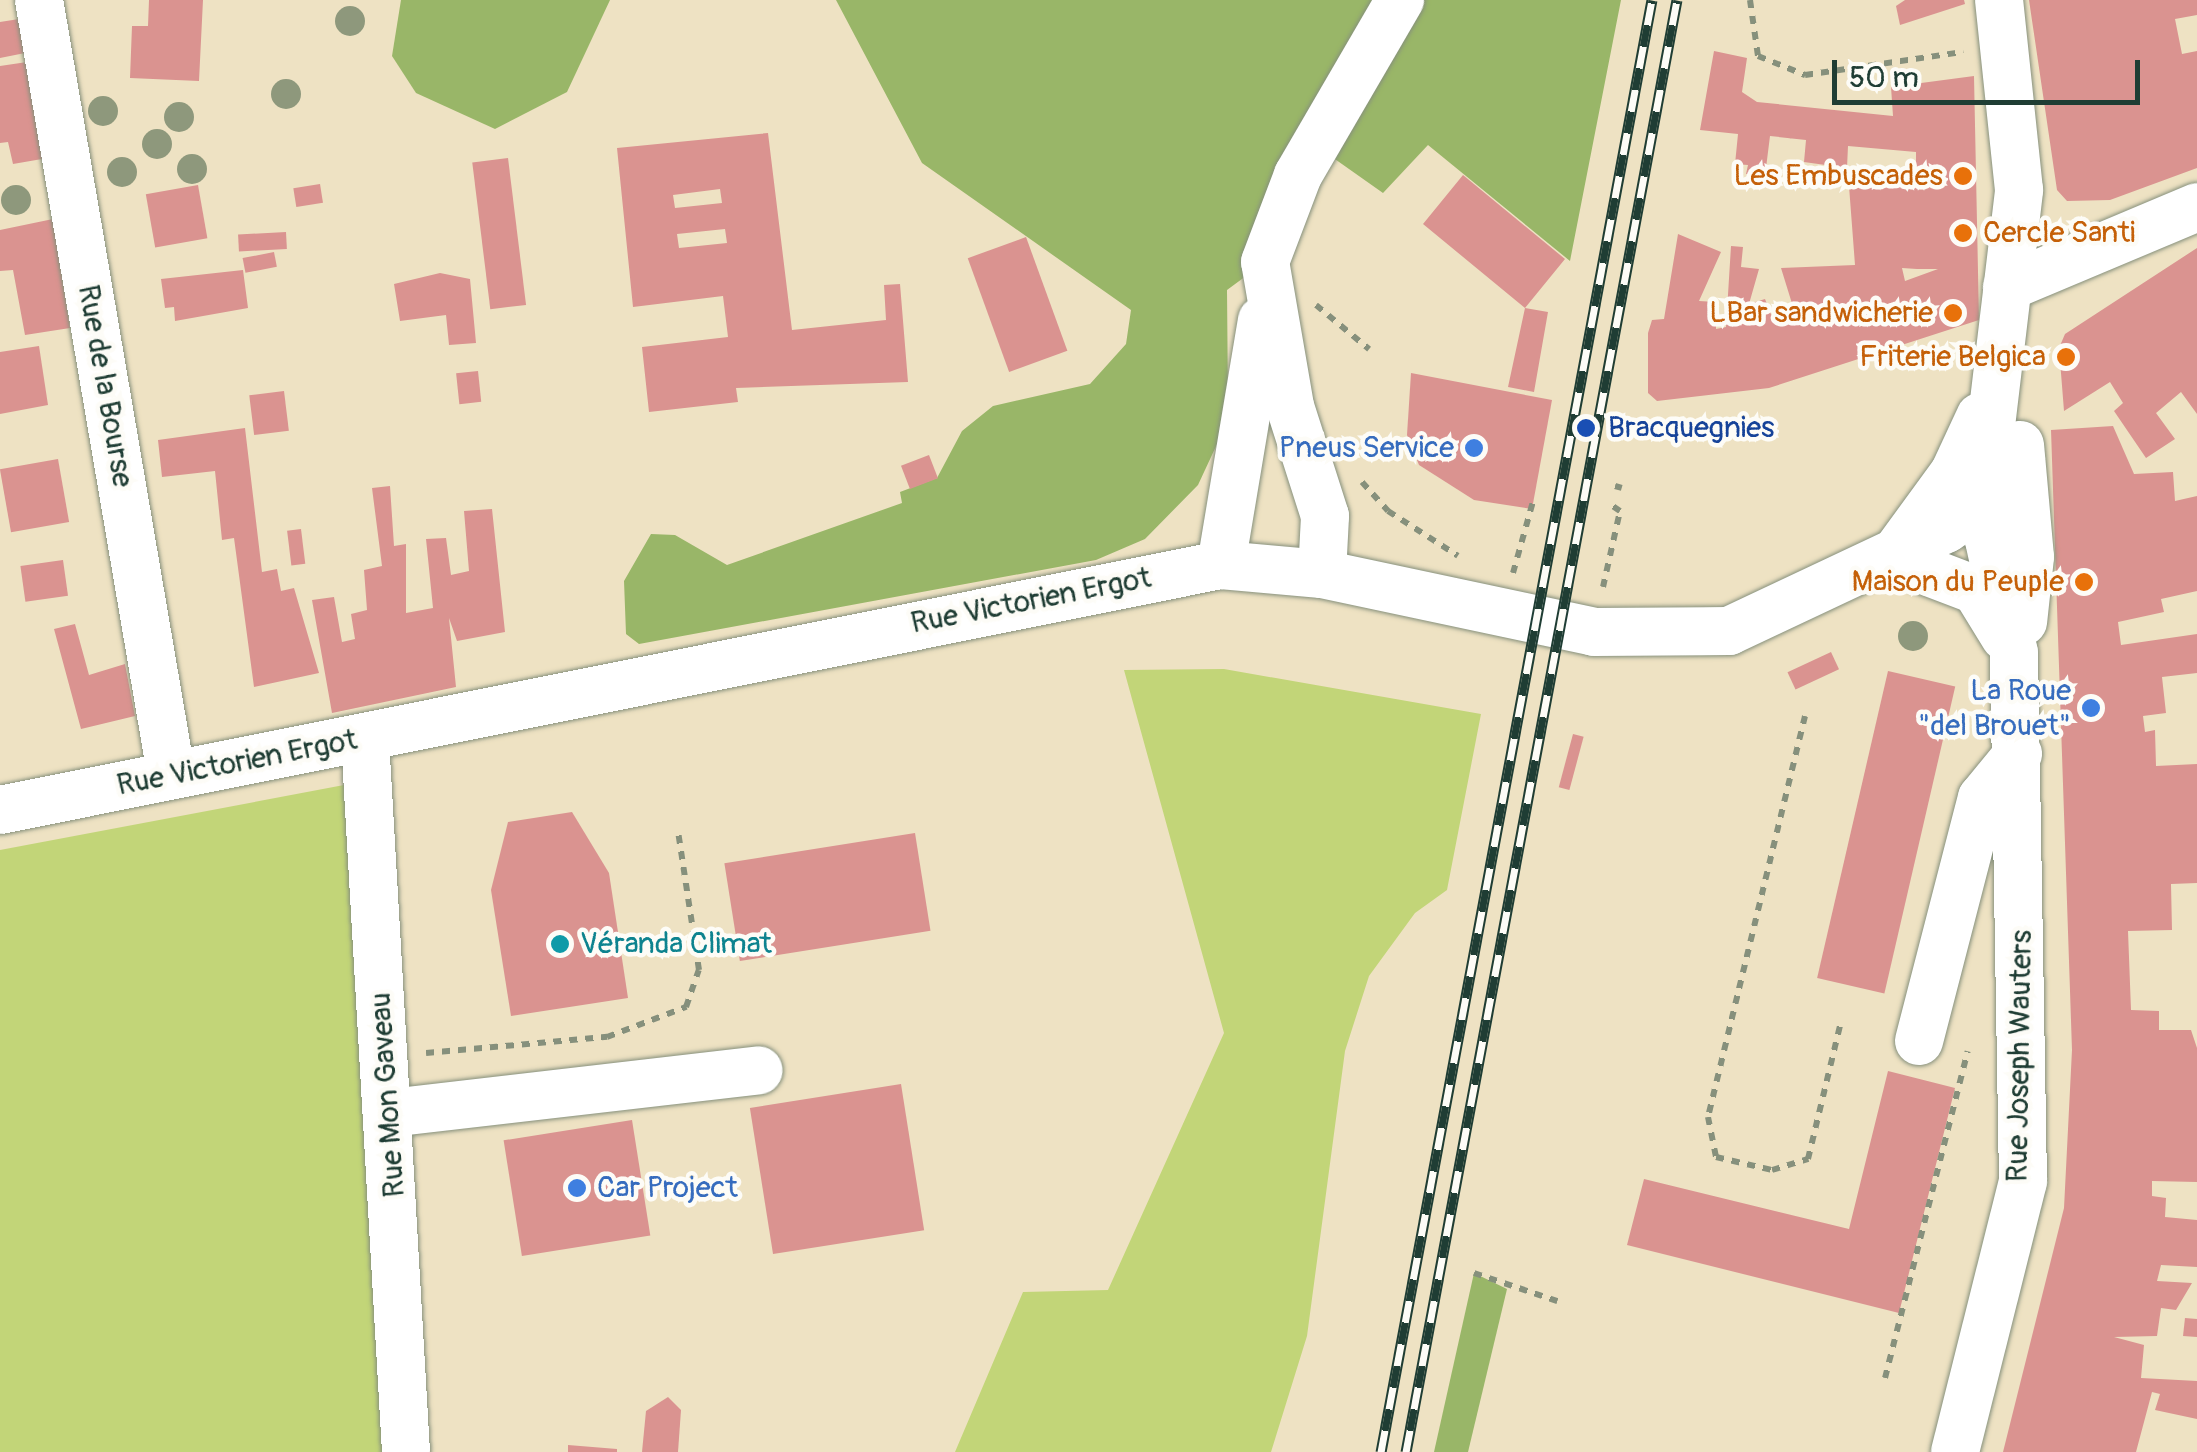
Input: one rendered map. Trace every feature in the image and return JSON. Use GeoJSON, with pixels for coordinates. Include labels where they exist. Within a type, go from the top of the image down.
{"type":"FeatureCollection","features":[{"type":"Feature","properties":{"kind":"street","name":"Rue de la Bourse"},"geometry":{"type":"LineString","coordinates":[[39,0],[171,773]]}},
{"type":"Feature","properties":{"kind":"street"},"geometry":{"type":"LineString","coordinates":[[1221,566],[1266,297],[1265,262],[1298,175],[1400,0]]}},
{"type":"Feature","properties":{"kind":"street"},"geometry":{"type":"LineString","coordinates":[[2004,23],[2019,190],[2032,214],[1993,389],[1947,530],[2014,653]]}},
{"type":"Feature","properties":{"kind":"street"},"geometry":{"type":"LineString","coordinates":[[2019,282],[2197,207]]}},
{"type":"Feature","properties":{"kind":"street"},"geometry":{"type":"LineString","coordinates":[[2014,653],[2028,605],[2020,460],[2019,282]]}},
{"type":"Feature","properties":{"kind":"street"},"geometry":{"type":"LineString","coordinates":[[1266,297],[1325,516],[1322,574]]}},
{"type":"Feature","properties":{"kind":"street"},"geometry":{"type":"LineString","coordinates":[[1993,389],[1954,473],[1947,530],[1976,590],[2014,653]]}},
{"type":"Feature","properties":{"kind":"street"},"geometry":{"type":"LineString","coordinates":[[1947,530],[2020,460]]}},
{"type":"Feature","properties":{"kind":"street","name":"Rue Victorien Ergot"},"geometry":{"type":"LineString","coordinates":[[0,810],[1221,566],[1322,574],[1594,632],[1670,638],[1763,619],[1947,530]]}},
{"type":"Feature","properties":{"kind":"street"},"geometry":{"type":"LineString","coordinates":[[1947,530],[2028,605]]}},
{"type":"Feature","properties":{"kind":"street","name":"Rue Joseph Wauters"},"geometry":{"type":"LineString","coordinates":[[1955,1452],[2023,1181],[2014,653]]}},
{"type":"Feature","properties":{"kind":"street","name":"Rue Mon Gaveau"},"geometry":{"type":"LineString","coordinates":[[364,739],[390,1114],[406,1452]]}},
{"type":"Feature","properties":{"kind":"street"},"geometry":{"type":"LineString","coordinates":[[1919,1041],[1982,798],[2018,754]]}},
{"type":"Feature","properties":{"kind":"street"},"geometry":{"type":"LineString","coordinates":[[390,1114],[759,1070]]}},
{"type":"Feature","properties":{"kind":"path"},"geometry":{"type":"LineString","coordinates":[[1750,0],[1758,56],[1804,75],[2004,23]]}},
{"type":"Feature","properties":{"kind":"path"},"geometry":{"type":"LineString","coordinates":[[1350,466],[1388,512],[1479,566]]}},
{"type":"Feature","properties":{"kind":"path"},"geometry":{"type":"LineString","coordinates":[[1512,574],[1534,498]]}},
{"type":"Feature","properties":{"kind":"path"},"geometry":{"type":"LineString","coordinates":[[1585,584],[1607,588],[1620,511],[1611,505]]}},
{"type":"Feature","properties":{"kind":"path"},"geometry":{"type":"LineString","coordinates":[[1496,570],[1530,577]]}},
{"type":"Feature","properties":{"kind":"path"},"geometry":{"type":"LineString","coordinates":[[1805,716],[1708,1117],[1716,1157],[1772,1170],[1808,1159],[1842,1022]]}},
{"type":"Feature","properties":{"kind":"path"},"geometry":{"type":"LineString","coordinates":[[385,1052],[488,1052],[606,1037],[676,1016],[699,970],[678,830]]}},
{"type":"Feature","properties":{"kind":"path"},"geometry":{"type":"LineString","coordinates":[[1885,1378],[1968,1051]]}},
{"type":"Feature","properties":{"kind":"path"},"geometry":{"type":"LineString","coordinates":[[1474,1273],[1558,1301]]}},
{"type":"Feature","properties":{"kind":"green space"},"geometry":{"type":"Polygon","coordinates":[[[401,0],[610,0],[567,92],[495,129],[416,93],[392,56],[401,0]]]}},
{"type":"Feature","properties":{"kind":"green space"},"geometry":{"type":"Polygon","coordinates":[[[836,0],[1621,0],[1570,261],[1428,145],[1383,193],[1315,145],[1265,262],[1227,290],[1228,401],[1218,442],[1198,485],[1145,539],[1096,560],[639,644],[626,634],[624,581],[651,534],[675,535],[727,565],[902,503],[900,492],[937,478],[962,431],[993,406],[1090,384],[1126,344],[1131,310],[922,163],[836,0]]]}},
{"type":"Feature","properties":{"kind":"green space"},"geometry":{"type":"Polygon","coordinates":[[[1224,669],[1481,714],[1447,890],[1415,913],[1369,976],[1345,1051],[1307,1336],[1271,1452],[955,1452],[1023,1292],[1108,1290],[1224,1033],[1124,670],[1224,669]]]}},
{"type":"Feature","properties":{"kind":"green space"},"geometry":{"type":"Polygon","coordinates":[[[344,785],[406,1452],[0,1452],[0,850],[344,785]]]}},
{"type":"Feature","properties":{"kind":"green space"},"geometry":{"type":"Polygon","coordinates":[[[1474,1273],[1507,1289],[1468,1452],[1434,1452],[1474,1273]]]}},
{"type":"Feature","properties":{"kind":"building"},"geometry":{"type":"Polygon","coordinates":[[[149,0],[203,0],[199,81],[130,78],[132,26],[148,26],[149,0]]]}},
{"type":"Feature","properties":{"kind":"building"},"geometry":{"type":"Polygon","coordinates":[[[1905,0],[1964,0],[1965,4],[1900,25],[1896,6],[1905,0]]]}},
{"type":"Feature","properties":{"kind":"building"},"geometry":{"type":"Polygon","coordinates":[[[2029,0],[2197,0],[2197,15],[2175,19],[2182,54],[2197,51],[2197,168],[2110,200],[2067,201],[2057,190],[2029,0]]]}},
{"type":"Feature","properties":{"kind":"building"},"geometry":{"type":"Polygon","coordinates":[[[19,19],[25,53],[0,58],[0,22],[19,19]]]}},
{"type":"Feature","properties":{"kind":"building"},"geometry":{"type":"Polygon","coordinates":[[[1714,51],[1747,58],[1742,92],[1757,102],[1893,116],[1891,87],[1974,76],[1979,320],[1769,388],[1657,401],[1648,393],[1648,333],[1652,320],[1664,319],[1678,234],[1721,252],[1699,301],[1716,302],[1716,329],[1726,327],[1731,246],[1743,247],[1741,267],[1759,269],[1749,304],[1765,299],[1772,317],[1794,310],[1781,268],[1855,265],[1848,173],[1916,173],[1916,152],[1848,146],[1847,168],[1804,162],[1806,140],[1770,136],[1765,176],[1746,174],[1748,165],[1735,164],[1738,134],[1700,130],[1714,51]],[[1902,268],[1905,281],[1938,269],[1902,268]]]}},
{"type":"Feature","properties":{"kind":"building"},"geometry":{"type":"Polygon","coordinates":[[[27,62],[42,159],[13,164],[8,142],[0,143],[0,66],[27,62]]]}},
{"type":"Feature","properties":{"kind":"building"},"geometry":{"type":"Polygon","coordinates":[[[768,133],[792,330],[886,320],[884,285],[900,284],[908,382],[736,388],[738,402],[649,412],[642,347],[728,337],[723,296],[633,307],[617,148],[768,133]],[[720,189],[673,195],[675,208],[722,203],[720,189]],[[725,229],[677,234],[679,248],[727,243],[725,229]]]}},
{"type":"Feature","properties":{"kind":"building"},"geometry":{"type":"Polygon","coordinates":[[[508,158],[526,305],[490,309],[472,162],[508,158]]]}},
{"type":"Feature","properties":{"kind":"building"},"geometry":{"type":"Polygon","coordinates":[[[1463,175],[1565,259],[1525,308],[1423,224],[1463,175]]]}},
{"type":"Feature","properties":{"kind":"building"},"geometry":{"type":"Polygon","coordinates":[[[320,184],[323,203],[296,207],[293,188],[320,184]]]}},
{"type":"Feature","properties":{"kind":"building"},"geometry":{"type":"Polygon","coordinates":[[[198,185],[207,238],[155,247],[146,194],[198,185]]]}},
{"type":"Feature","properties":{"kind":"building"},"geometry":{"type":"Polygon","coordinates":[[[53,219],[70,328],[25,335],[13,270],[0,271],[0,230],[53,219]]]}},
{"type":"Feature","properties":{"kind":"building"},"geometry":{"type":"Polygon","coordinates":[[[286,232],[287,249],[239,251],[238,235],[286,232]]]}},
{"type":"Feature","properties":{"kind":"building"},"geometry":{"type":"Polygon","coordinates":[[[1026,237],[1067,351],[1009,372],[968,258],[1026,237]]]}},
{"type":"Feature","properties":{"kind":"building"},"geometry":{"type":"Polygon","coordinates":[[[2197,248],[2197,414],[2181,392],[2156,413],[2175,439],[2146,458],[2114,411],[2123,403],[2110,382],[2064,411],[2059,348],[2065,334],[2197,248]]]}},
{"type":"Feature","properties":{"kind":"building"},"geometry":{"type":"Polygon","coordinates":[[[274,252],[277,267],[245,273],[243,258],[274,252]]]}},
{"type":"Feature","properties":{"kind":"building"},"geometry":{"type":"Polygon","coordinates":[[[243,270],[248,308],[175,321],[174,307],[165,308],[161,279],[243,270]]]}},
{"type":"Feature","properties":{"kind":"building"},"geometry":{"type":"Polygon","coordinates":[[[440,273],[470,279],[476,343],[449,345],[446,315],[400,321],[394,284],[440,273]]]}},
{"type":"Feature","properties":{"kind":"building"},"geometry":{"type":"Polygon","coordinates":[[[1525,308],[1548,312],[1534,392],[1508,387],[1525,308]]]}},
{"type":"Feature","properties":{"kind":"building"},"geometry":{"type":"Polygon","coordinates":[[[39,346],[48,405],[0,414],[0,352],[39,346]]]}},
{"type":"Feature","properties":{"kind":"building"},"geometry":{"type":"Polygon","coordinates":[[[478,371],[481,402],[459,404],[456,373],[478,371]]]}},
{"type":"Feature","properties":{"kind":"building","name":"Pneus Service"},"geometry":{"type":"Polygon","coordinates":[[[1411,373],[1552,400],[1532,509],[1474,500],[1419,465],[1407,435],[1411,373]]]}},
{"type":"Feature","properties":{"kind":"building"},"geometry":{"type":"Polygon","coordinates":[[[284,391],[289,431],[254,435],[249,395],[284,391]]]}},
{"type":"Feature","properties":{"kind":"building"},"geometry":{"type":"Polygon","coordinates":[[[2113,426],[2134,474],[2173,472],[2175,501],[2197,496],[2197,591],[2161,599],[2164,612],[2118,622],[2121,645],[2197,634],[2197,673],[2162,677],[2166,713],[2143,716],[2145,732],[2155,730],[2156,766],[2197,764],[2197,883],[2171,884],[2172,930],[2128,931],[2131,1010],[2159,1011],[2159,1030],[2191,1030],[2197,1048],[2197,1182],[2152,1181],[2152,1196],[2166,1198],[2165,1217],[2197,1220],[2197,1267],[2161,1265],[2157,1281],[2192,1283],[2176,1310],[2161,1308],[2157,1336],[2114,1337],[2144,1345],[2141,1378],[2197,1381],[2197,1419],[2155,1410],[2160,1394],[2152,1392],[2136,1452],[2003,1452],[2064,1208],[2072,1050],[2051,430],[2113,426]]]}},
{"type":"Feature","properties":{"kind":"building"},"geometry":{"type":"Polygon","coordinates":[[[245,428],[262,572],[277,569],[281,591],[294,588],[319,673],[254,687],[234,538],[222,540],[215,471],[162,477],[158,440],[245,428]]]}},
{"type":"Feature","properties":{"kind":"building"},"geometry":{"type":"Polygon","coordinates":[[[929,455],[938,478],[910,489],[901,466],[929,455]]]}},
{"type":"Feature","properties":{"kind":"building"},"geometry":{"type":"Polygon","coordinates":[[[58,459],[69,522],[11,532],[0,469],[58,459]]]}},
{"type":"Feature","properties":{"kind":"building"},"geometry":{"type":"Polygon","coordinates":[[[390,486],[394,546],[406,544],[406,613],[433,608],[426,539],[446,538],[451,575],[469,571],[464,511],[492,509],[505,632],[457,641],[449,618],[456,687],[332,713],[312,600],[334,597],[342,642],[355,639],[351,614],[367,610],[364,570],[382,566],[372,488],[390,486]]]}},
{"type":"Feature","properties":{"kind":"building"},"geometry":{"type":"Polygon","coordinates":[[[301,529],[305,564],[291,565],[287,531],[301,529]]]}},
{"type":"Feature","properties":{"kind":"building"},"geometry":{"type":"Polygon","coordinates":[[[63,560],[68,596],[25,602],[20,566],[63,560]]]}},
{"type":"Feature","properties":{"kind":"building"},"geometry":{"type":"Polygon","coordinates":[[[75,624],[89,675],[125,664],[135,716],[81,729],[54,629],[75,624]]]}},
{"type":"Feature","properties":{"kind":"building"},"geometry":{"type":"Polygon","coordinates":[[[1831,652],[1839,669],[1796,690],[1787,672],[1831,652]]]}},
{"type":"Feature","properties":{"kind":"building"},"geometry":{"type":"Polygon","coordinates":[[[1888,671],[1955,687],[1884,993],[1817,978],[1888,671]]]}},
{"type":"Feature","properties":{"kind":"building"},"geometry":{"type":"Polygon","coordinates":[[[1573,734],[1584,737],[1569,790],[1559,787],[1573,734]]]}},
{"type":"Feature","properties":{"kind":"building","name":"Véranda Climat"},"geometry":{"type":"Polygon","coordinates":[[[572,812],[609,873],[628,998],[511,1016],[491,890],[508,822],[572,812]]]}},
{"type":"Feature","properties":{"kind":"building"},"geometry":{"type":"Polygon","coordinates":[[[915,833],[930,931],[740,961],[724,863],[915,833]]]}},
{"type":"Feature","properties":{"kind":"building"},"geometry":{"type":"Polygon","coordinates":[[[1888,1071],[1955,1088],[1899,1313],[1627,1245],[1644,1179],[1849,1229],[1888,1071]]]}},
{"type":"Feature","properties":{"kind":"building"},"geometry":{"type":"Polygon","coordinates":[[[901,1084],[924,1230],[773,1254],[750,1108],[901,1084]]]}},
{"type":"Feature","properties":{"kind":"building","name":"Car Project"},"geometry":{"type":"Polygon","coordinates":[[[632,1120],[650,1236],[522,1256],[504,1140],[632,1120]]]}},
{"type":"Feature","properties":{"kind":"building"},"geometry":{"type":"Polygon","coordinates":[[[2185,1318],[2197,1319],[2197,1337],[2183,1336],[2185,1318]]]}},
{"type":"Feature","properties":{"kind":"building"},"geometry":{"type":"Polygon","coordinates":[[[668,1397],[681,1410],[678,1452],[642,1452],[646,1411],[668,1397]]]}},
{"type":"Feature","properties":{"kind":"building"},"geometry":{"type":"Polygon","coordinates":[[[568,1445],[617,1449],[617,1452],[568,1452],[568,1445]]]}},
{"type":"Feature","properties":{"kind":"railway"},"geometry":{"type":"LineString","coordinates":[[1381,1452],[1652,0]]}},
{"type":"Feature","properties":{"kind":"railway"},"geometry":{"type":"LineString","coordinates":[[1406,1452],[1677,0]]}},
{"type":"Feature","properties":{"kind":"place","name":"Les Embuscades"},"geometry":{"type":"Point","coordinates":[1963,176]}},
{"type":"Feature","properties":{"kind":"place","name":"Cercle Santi"},"geometry":{"type":"Point","coordinates":[1963,233]}},
{"type":"Feature","properties":{"kind":"place","name":"LBar sandwicherie"},"geometry":{"type":"Point","coordinates":[1953,313]}},
{"type":"Feature","properties":{"kind":"place","name":"Friterie Belgica"},"geometry":{"type":"Point","coordinates":[2066,357]}},
{"type":"Feature","properties":{"kind":"place","name":"Bracquegnies"},"geometry":{"type":"Point","coordinates":[1586,428]}},
{"type":"Feature","properties":{"kind":"place","name":"Pneus Service"},"geometry":{"type":"Point","coordinates":[1474,448]}},
{"type":"Feature","properties":{"kind":"place","name":"Maison du Peuple"},"geometry":{"type":"Point","coordinates":[2084,582]}},
{"type":"Feature","properties":{"kind":"place","name":"La Roue \"del Brouet\""},"geometry":{"type":"Point","coordinates":[2091,708]}},
{"type":"Feature","properties":{"kind":"place","name":"Véranda Climat"},"geometry":{"type":"Point","coordinates":[560,944]}},
{"type":"Feature","properties":{"kind":"place","name":"Car Project"},"geometry":{"type":"Point","coordinates":[577,1188]}}]}
